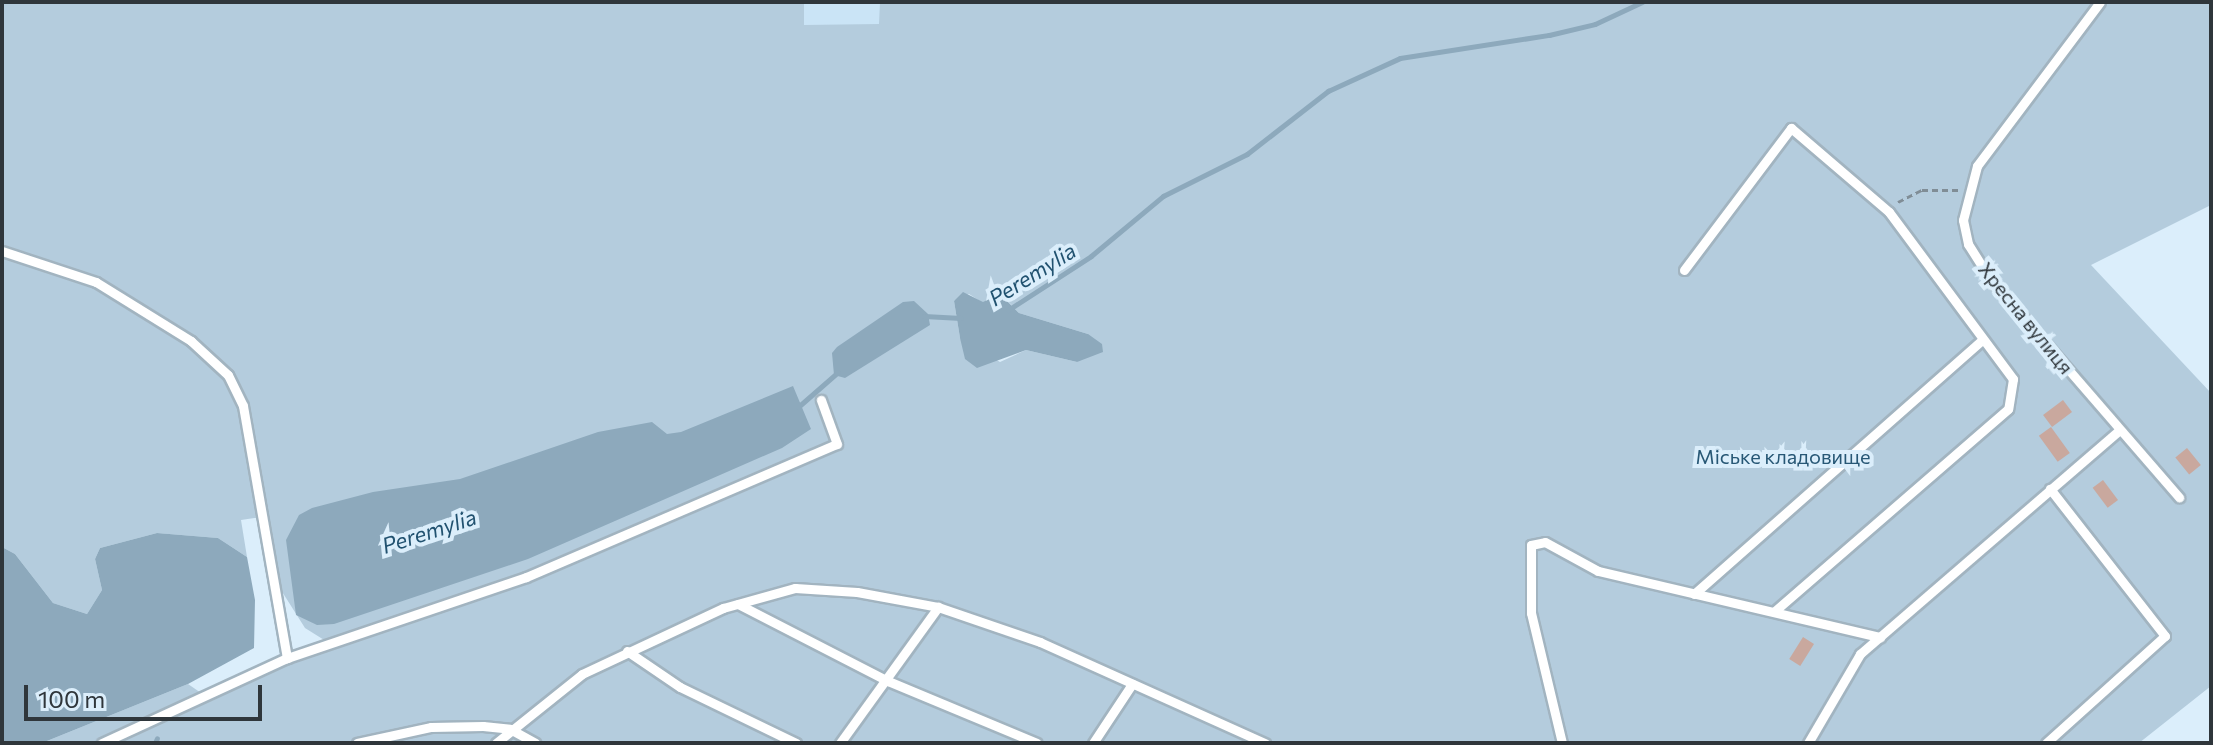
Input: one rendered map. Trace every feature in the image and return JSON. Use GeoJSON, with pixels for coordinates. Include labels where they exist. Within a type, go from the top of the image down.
{"type":"FeatureCollection","features":[{"type":"Feature","properties":{"kind":"lane","name":"Хресна вулиця"},"geometry":{"type":"LineString","coordinates":[[2100,2],[1977,166],[1967,190],[1963,220],[1968,244],[1990,279],[2118,431],[2179,497]]}},
{"type":"Feature","properties":{"kind":"lane"},"geometry":{"type":"LineString","coordinates":[[1684,270],[1791,128],[1889,212],[1981,341],[2013,379],[2008,409],[1775,611]]}},
{"type":"Feature","properties":{"kind":"lane"},"geometry":{"type":"LineString","coordinates":[[2,251],[96,282],[191,341],[228,375],[243,406],[287,658]]}},
{"type":"Feature","properties":{"kind":"lane"},"geometry":{"type":"LineString","coordinates":[[1694,594],[1981,341]]}},
{"type":"Feature","properties":{"kind":"lane"},"geometry":{"type":"LineString","coordinates":[[102,743],[287,658],[526,577],[837,444],[821,400]]}},
{"type":"Feature","properties":{"kind":"lane"},"geometry":{"type":"LineString","coordinates":[[1808,743],[1860,654],[2118,431]]}},
{"type":"Feature","properties":{"kind":"lane"},"geometry":{"type":"LineString","coordinates":[[2046,743],[2165,636],[2050,489]]}},
{"type":"Feature","properties":{"kind":"lane"},"geometry":{"type":"LineString","coordinates":[[1562,743],[1531,613],[1531,545],[1545,542],[1598,571],[1880,637]]}},
{"type":"Feature","properties":{"kind":"lane"},"geometry":{"type":"LineString","coordinates":[[496,743],[549,695],[627,651],[738,604],[795,588],[857,592],[938,607],[1040,642],[1265,743]]}},
{"type":"Feature","properties":{"kind":"lane"},"geometry":{"type":"LineString","coordinates":[[738,604],[888,681],[1037,743]]}},
{"type":"Feature","properties":{"kind":"lane"},"geometry":{"type":"LineString","coordinates":[[840,743],[888,681],[938,607]]}},
{"type":"Feature","properties":{"kind":"lane"},"geometry":{"type":"LineString","coordinates":[[627,651],[680,687],[796,743]]}},
{"type":"Feature","properties":{"kind":"lane"},"geometry":{"type":"LineString","coordinates":[[1093,743],[1132,684]]}},
{"type":"Feature","properties":{"kind":"lane"},"geometry":{"type":"LineString","coordinates":[[357,743],[431,727],[510,729],[535,743]]}},
{"type":"Feature","properties":{"kind":"path"},"geometry":{"type":"LineString","coordinates":[[1889,212],[1905,196],[1922,190],[1967,190]]}},
{"type":"Feature","properties":{"kind":"shaded area"},"geometry":{"type":"Polygon","coordinates":[[[804,2],[880,2],[880,25],[804,25],[804,2]]]}},
{"type":"Feature","properties":{"kind":"green space","name":"Міське кладовище"},"geometry":{"type":"Polygon","coordinates":[[[2,2],[804,2],[804,25],[879,24],[880,2],[2211,2],[2211,205],[2091,265],[2211,393],[2211,686],[2139,743],[42,743],[188,684],[204,695],[329,643],[305,628],[274,579],[262,517],[241,520],[247,557],[218,538],[157,533],[100,548],[95,559],[102,590],[87,614],[53,603],[15,554],[2,547],[2,2]],[[969,294],[954,301],[960,338],[1000,362],[1026,350],[1077,362],[1088,334],[1019,313],[1005,298],[983,303],[969,294]]]}},
{"type":"Feature","properties":{"kind":"water"},"geometry":{"type":"Polygon","coordinates":[[[963,292],[983,302],[1000,294],[1019,313],[1088,334],[1102,344],[1103,352],[1077,362],[1026,350],[977,368],[965,359],[960,338],[954,301],[963,292]]]}},
{"type":"Feature","properties":{"kind":"water"},"geometry":{"type":"Polygon","coordinates":[[[914,301],[928,314],[930,325],[845,378],[834,375],[832,353],[837,347],[903,302],[914,301]]]}},
{"type":"Feature","properties":{"kind":"water"},"geometry":{"type":"Polygon","coordinates":[[[793,386],[811,429],[782,448],[528,559],[334,624],[317,625],[296,615],[286,540],[299,515],[312,508],[373,492],[460,479],[598,432],[652,422],[667,434],[681,432],[793,386]]]}},
{"type":"Feature","properties":{"kind":"water"},"geometry":{"type":"Polygon","coordinates":[[[157,533],[218,538],[247,557],[255,600],[254,648],[188,684],[42,743],[2,743],[2,547],[15,554],[53,603],[87,614],[102,590],[95,559],[100,548],[157,533]]]}},
{"type":"Feature","properties":{"kind":"building"},"geometry":{"type":"Polygon","coordinates":[[[2063,400],[2072,412],[2052,427],[2043,415],[2063,400]]]}},
{"type":"Feature","properties":{"kind":"building"},"geometry":{"type":"Polygon","coordinates":[[[2051,427],[2070,453],[2058,462],[2039,436],[2051,427]]]}},
{"type":"Feature","properties":{"kind":"building"},"geometry":{"type":"Polygon","coordinates":[[[2187,448],[2201,465],[2189,475],[2175,457],[2187,448]]]}},
{"type":"Feature","properties":{"kind":"building"},"geometry":{"type":"Polygon","coordinates":[[[2103,480],[2118,500],[2108,508],[2093,488],[2103,480]]]}},
{"type":"Feature","properties":{"kind":"building"},"geometry":{"type":"Polygon","coordinates":[[[1803,637],[1814,644],[1800,666],[1789,659],[1803,637]]]}},
{"type":"Feature","properties":{"kind":"waterway","name":"Peremylia"},"geometry":{"type":"LineString","coordinates":[[1008,310],[1091,256],[1163,196],[1247,154],[1328,91],[1400,58],[1549,35],[1595,24],[1642,2]]}},
{"type":"Feature","properties":{"kind":"waterway","name":"Peremylia"},"geometry":{"type":"LineString","coordinates":[[924,316],[961,318]]}},
{"type":"Feature","properties":{"kind":"waterway","name":"Peremylia"},"geometry":{"type":"LineString","coordinates":[[798,407],[838,372]]}},
{"type":"Feature","properties":{"kind":"waterway","name":"Peremylia"},"geometry":{"type":"LineString","coordinates":[[155,743],[157,738]]}}]}
